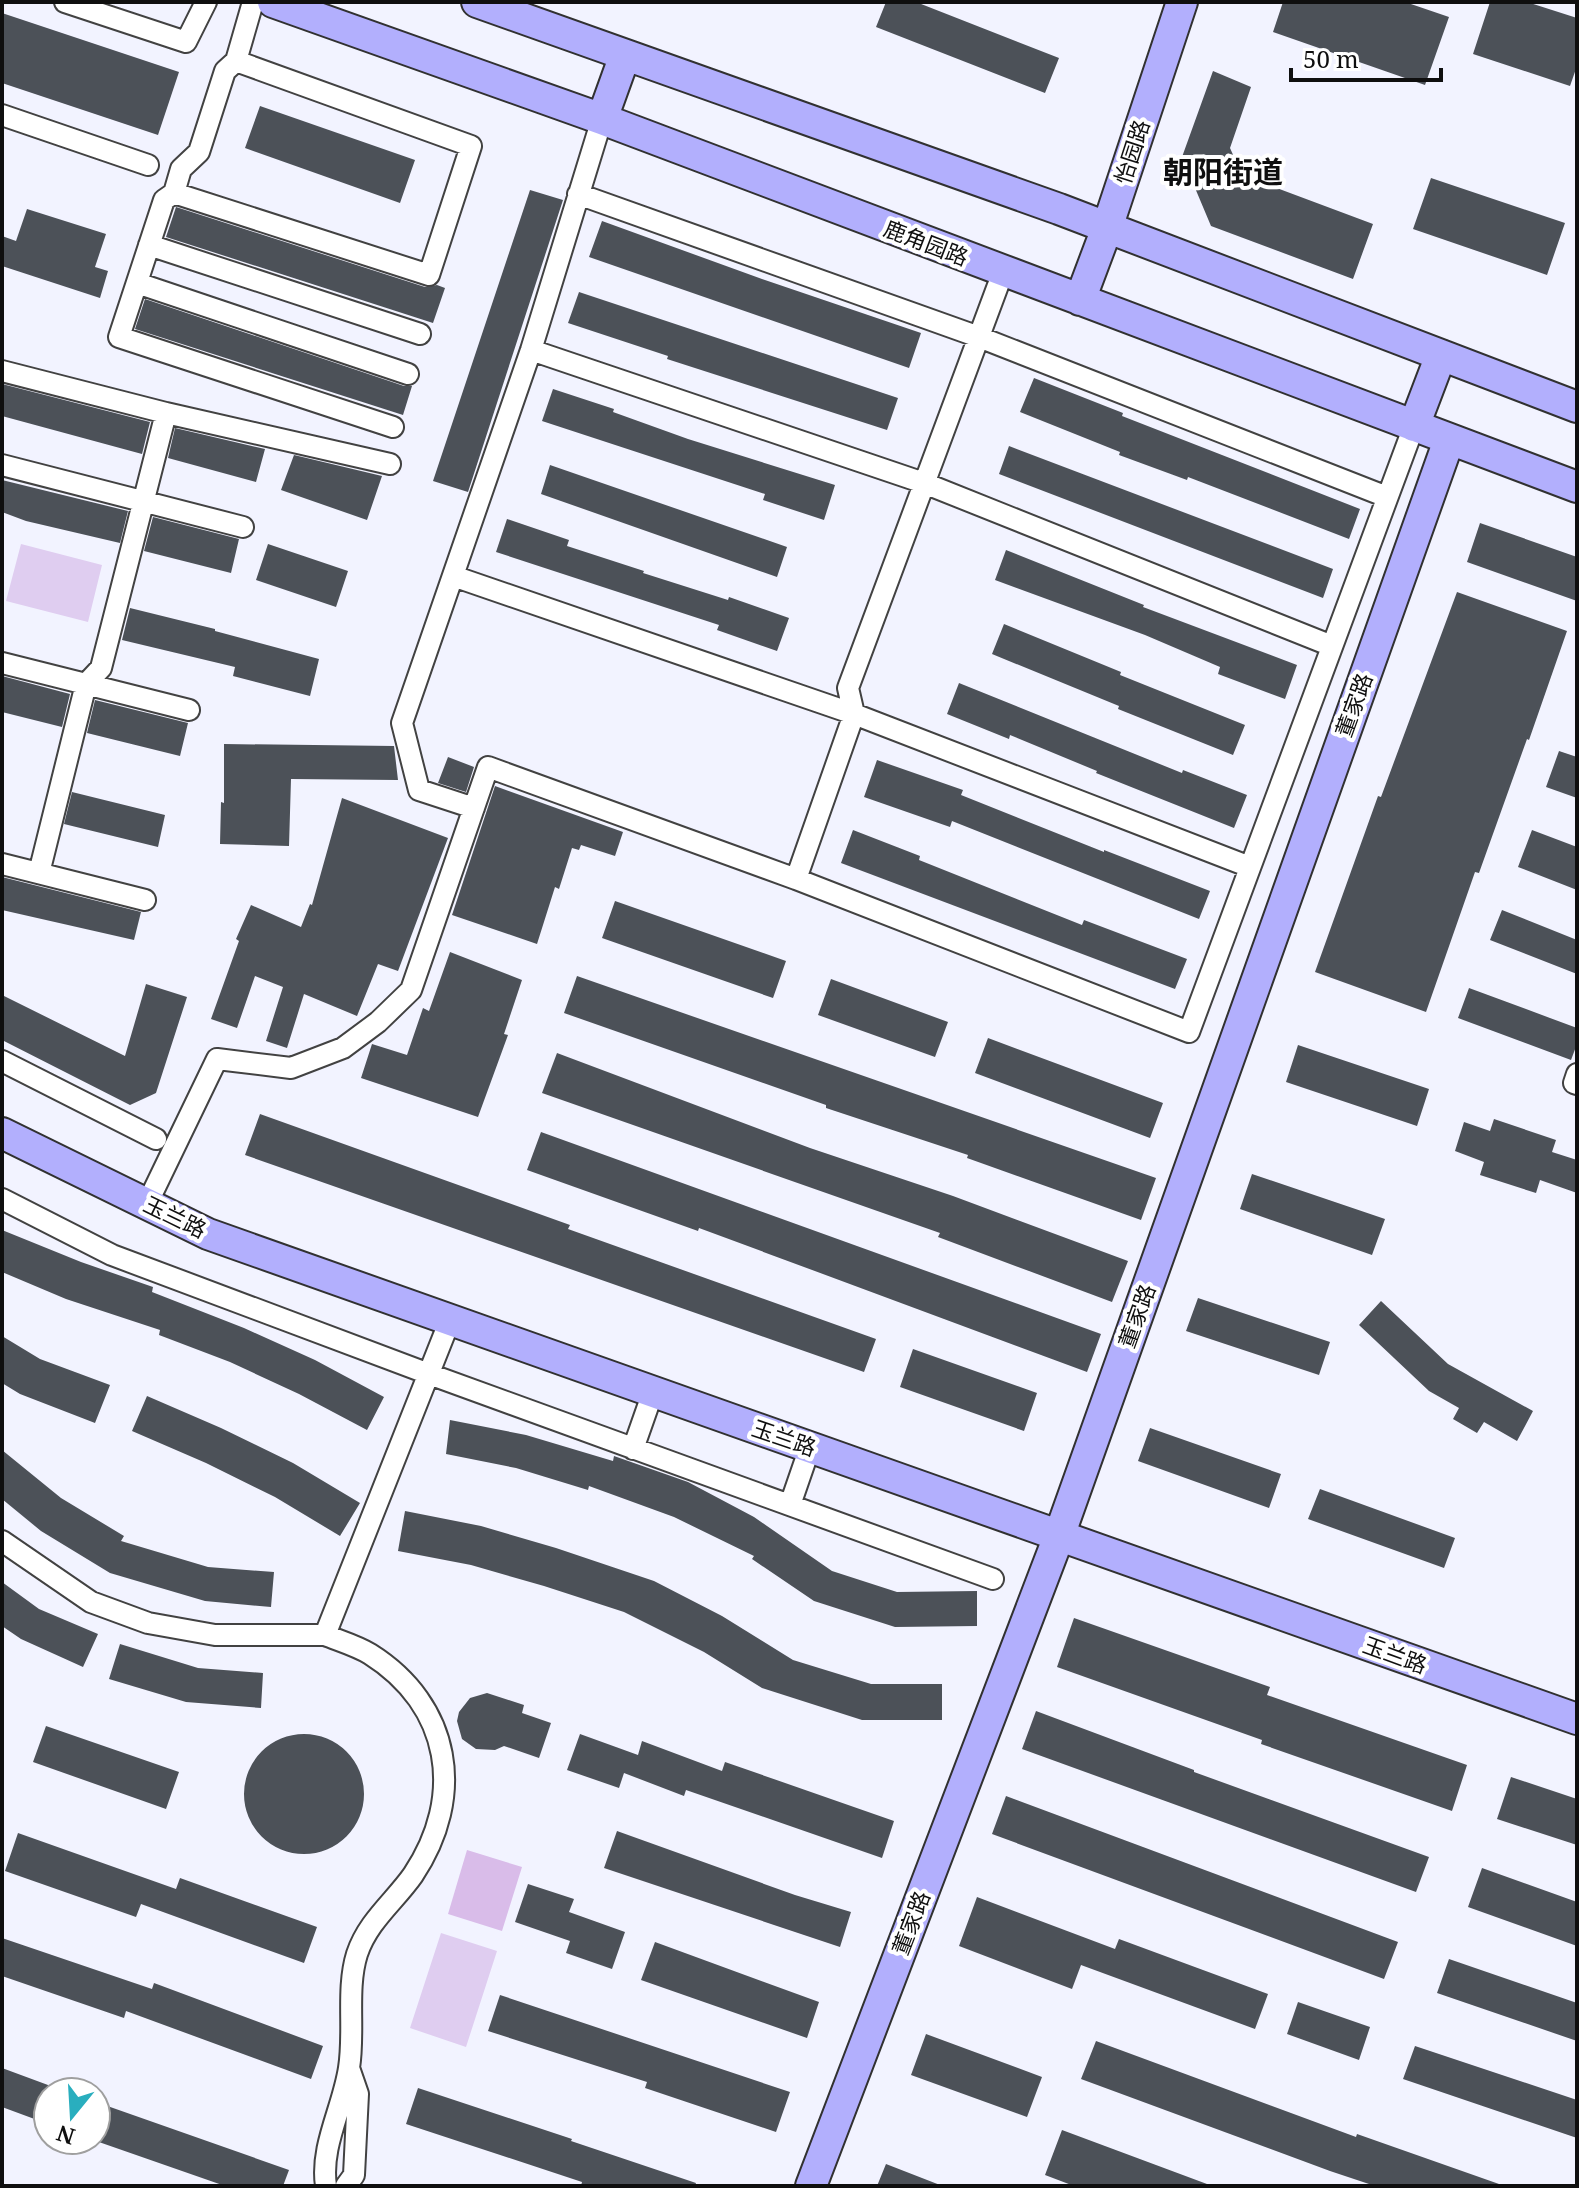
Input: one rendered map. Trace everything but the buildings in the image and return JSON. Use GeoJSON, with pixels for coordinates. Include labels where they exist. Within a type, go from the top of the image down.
{"type":"FeatureCollection","features":[{"type":"Feature","properties":{"kind":"street"},"geometry":{"type":"LineString","coordinates":[[65,2],[186,42],[206,2]]}},
{"type":"Feature","properties":{"kind":"street"},"geometry":{"type":"LineString","coordinates":[[253,2],[236,61],[225,71],[199,152],[181,169],[174,193],[164,200],[119,337],[393,427]]}},
{"type":"Feature","properties":{"kind":"street"},"geometry":{"type":"LineString","coordinates":[[477,2],[1107,228],[1577,407]]}},
{"type":"Feature","properties":{"kind":"street","name":"怡园路"},"geometry":{"type":"LineString","coordinates":[[1080,300],[1182,2]]}},
{"type":"Feature","properties":{"kind":"street","name":"鹿角园路"},"geometry":{"type":"LineString","coordinates":[[283,4],[602,119],[1577,487]]}},
{"type":"Feature","properties":{"kind":"street"},"geometry":{"type":"LineString","coordinates":[[474,808],[419,790],[402,723],[531,350],[578,194],[625,55]]}},
{"type":"Feature","properties":{"kind":"street"},"geometry":{"type":"LineString","coordinates":[[174,193],[429,275],[471,146],[236,61]]}},
{"type":"Feature","properties":{"kind":"street"},"geometry":{"type":"LineString","coordinates":[[2,115],[148,165]]}},
{"type":"Feature","properties":{"kind":"street"},"geometry":{"type":"LineString","coordinates":[[578,194],[979,337],[1387,497]]}},
{"type":"Feature","properties":{"kind":"street"},"geometry":{"type":"LineString","coordinates":[[149,245],[420,334]]}},
{"type":"Feature","properties":{"kind":"street"},"geometry":{"type":"LineString","coordinates":[[796,879],[854,714],[848,688],[1003,272]]}},
{"type":"Feature","properties":{"kind":"street"},"geometry":{"type":"LineString","coordinates":[[137,283],[408,374]]}},
{"type":"Feature","properties":{"kind":"street"},"geometry":{"type":"LineString","coordinates":[[531,350],[924,483],[1332,646]]}},
{"type":"Feature","properties":{"kind":"street"},"geometry":{"type":"LineString","coordinates":[[147,1204],[217,1059],[291,1068],[343,1048],[378,1022],[411,990],[488,767],[796,879],[1189,1032],[1441,355]]}},
{"type":"Feature","properties":{"kind":"street"},"geometry":{"type":"LineString","coordinates":[[2,371],[166,413],[390,464]]}},
{"type":"Feature","properties":{"kind":"street"},"geometry":{"type":"LineString","coordinates":[[39,873],[86,684],[101,668],[166,413]]}},
{"type":"Feature","properties":{"kind":"street","name":"董家路"},"geometry":{"type":"LineString","coordinates":[[811,2186],[1059,1536],[1449,440]]}},
{"type":"Feature","properties":{"kind":"street"},"geometry":{"type":"LineString","coordinates":[[2,465],[243,527]]}},
{"type":"Feature","properties":{"kind":"street"},"geometry":{"type":"LineString","coordinates":[[453,576],[854,714],[1250,867]]}},
{"type":"Feature","properties":{"kind":"street"},"geometry":{"type":"LineString","coordinates":[[2,663],[189,710]]}},
{"type":"Feature","properties":{"kind":"street"},"geometry":{"type":"LineString","coordinates":[[2,864],[145,900]]}},
{"type":"Feature","properties":{"kind":"street"},"geometry":{"type":"LineString","coordinates":[[2,1061],[156,1139]]}},
{"type":"Feature","properties":{"kind":"street"},"geometry":{"type":"LineString","coordinates":[[1577,1074],[1574,1083],[1577,1084]]}},
{"type":"Feature","properties":{"kind":"street","name":"玉兰路"},"geometry":{"type":"LineString","coordinates":[[2,1133],[208,1234],[1577,1719]]}},
{"type":"Feature","properties":{"kind":"street"},"geometry":{"type":"LineString","coordinates":[[2,1199],[112,1255],[993,1579]]}},
{"type":"Feature","properties":{"kind":"street"},"geometry":{"type":"LineString","coordinates":[[325,1635],[450,1320]]}},
{"type":"Feature","properties":{"kind":"street"},"geometry":{"type":"LineString","coordinates":[[633,1449],[653,1392]]}},
{"type":"Feature","properties":{"kind":"street"},"geometry":{"type":"LineString","coordinates":[[790,1505],[810,1447]]}},
{"type":"Feature","properties":{"kind":"street"},"geometry":{"type":"LineString","coordinates":[[2,1541],[91,1602],[148,1623],[215,1635],[325,1635],[369,1653],[407,1684],[432,1719],[444,1760],[444,1802],[433,1836],[413,1874],[372,1923],[357,1955],[349,2068],[323,2166],[326,2186]]}},
{"type":"Feature","properties":{"kind":"street"},"geometry":{"type":"LineString","coordinates":[[346,2186],[354,2175],[358,2094],[349,2068]]}},
{"type":"Feature","properties":{"kind":"shaded area"},"geometry":{"type":"Polygon","coordinates":[[[21,544],[102,565],[88,622],[6,601],[21,544]]]}},
{"type":"Feature","properties":{"kind":"shaded area"},"geometry":{"type":"Polygon","coordinates":[[[467,1850],[522,1867],[502,1931],[448,1914],[467,1850]]]}},
{"type":"Feature","properties":{"kind":"shaded area"},"geometry":{"type":"Polygon","coordinates":[[[441,1933],[497,1951],[466,2047],[410,2028],[441,1933]]]}},
{"type":"Feature","properties":{"kind":"district","name":"朝阳街道"},"geometry":{"type":"Point","coordinates":[1223,173]}}]}
